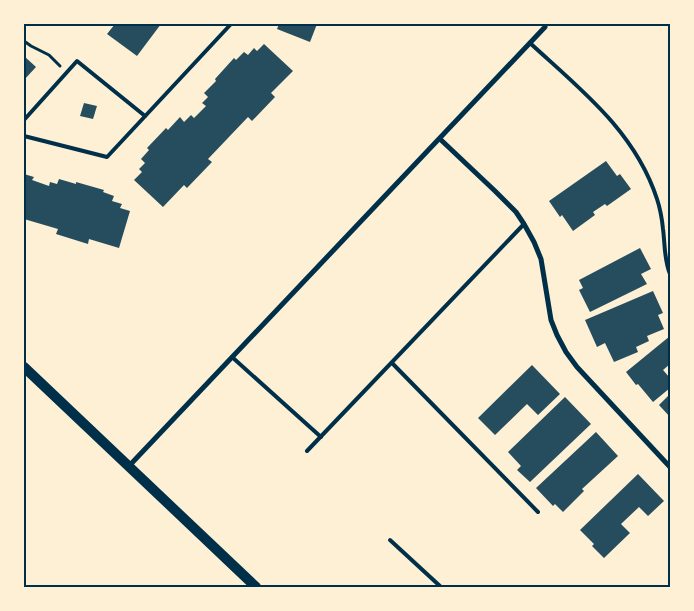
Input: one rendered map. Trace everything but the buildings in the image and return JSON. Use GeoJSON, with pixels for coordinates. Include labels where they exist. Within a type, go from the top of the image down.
{"type":"FeatureCollection","features":[{"type":"Feature","properties":{"kind":"main road"},"geometry":{"type":"LineString","coordinates":[[24,367],[256,587]]}},
{"type":"Feature","properties":{"kind":"street"},"geometry":{"type":"LineString","coordinates":[[128,466],[545,27]]}},
{"type":"Feature","properties":{"kind":"street"},"geometry":{"type":"LineString","coordinates":[[440,139],[516,212],[534,242],[541,259],[551,320],[566,352],[577,367],[670,467]]}},
{"type":"Feature","properties":{"kind":"lane"},"geometry":{"type":"LineString","coordinates":[[24,136],[107,157],[231,24]]}},
{"type":"Feature","properties":{"kind":"lane"},"geometry":{"type":"LineString","coordinates":[[530,43],[598,104],[634,150],[658,200],[666,259],[670,274]]}},
{"type":"Feature","properties":{"kind":"lane"},"geometry":{"type":"LineString","coordinates":[[24,120],[77,61],[145,116]]}},
{"type":"Feature","properties":{"kind":"lane"},"geometry":{"type":"LineString","coordinates":[[307,452],[524,224]]}},
{"type":"Feature","properties":{"kind":"lane"},"geometry":{"type":"LineString","coordinates":[[232,357],[321,436]]}},
{"type":"Feature","properties":{"kind":"lane"},"geometry":{"type":"LineString","coordinates":[[392,363],[538,512]]}},
{"type":"Feature","properties":{"kind":"lane"},"geometry":{"type":"LineString","coordinates":[[390,540],[441,587]]}},
{"type":"Feature","properties":{"kind":"path"},"geometry":{"type":"LineString","coordinates":[[24,41],[49,55],[66,72]]}}]}
